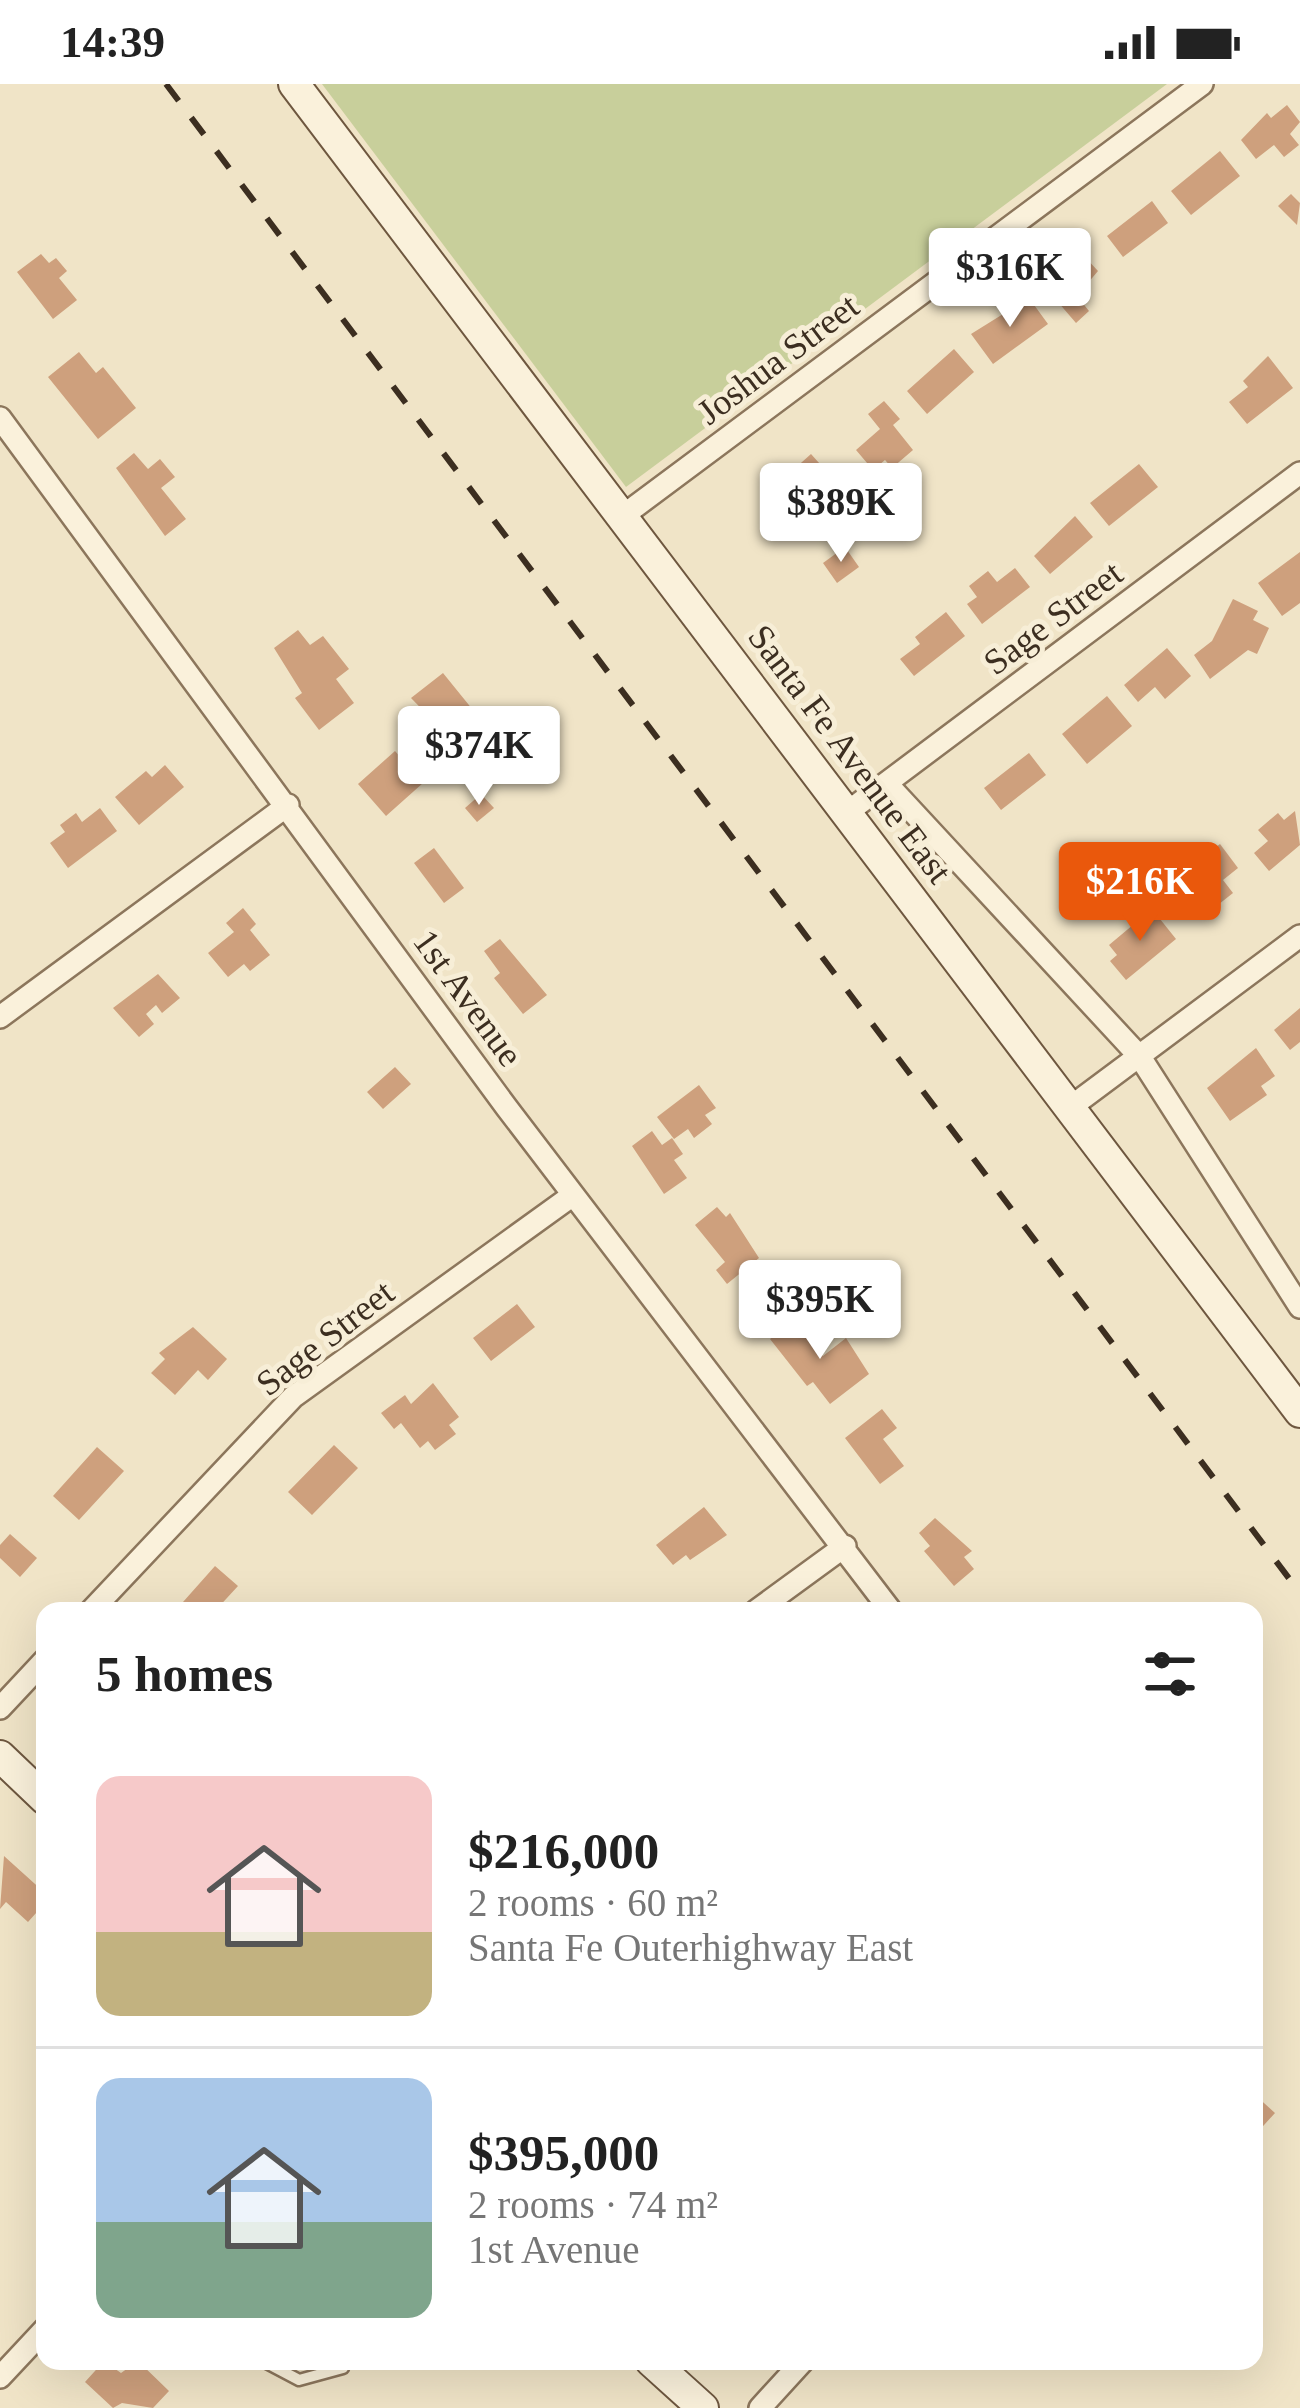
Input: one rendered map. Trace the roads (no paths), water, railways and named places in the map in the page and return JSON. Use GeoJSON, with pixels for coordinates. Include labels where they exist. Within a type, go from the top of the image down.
{"type":"FeatureCollection","features":[{"type":"Feature","properties":{"kind":"street","name":"Santa Fe Avenue East"},"geometry":{"type":"LineString","coordinates":[[294,84],[624,515],[1067,1109],[1297,1402]]}},
{"type":"Feature","properties":{"kind":"street","name":"Joshua Street"},"geometry":{"type":"LineString","coordinates":[[624,515],[1202,84]]}},
{"type":"Feature","properties":{"kind":"street","name":"1st Avenue"},"geometry":{"type":"LineString","coordinates":[[0,418],[573,1196],[885,1602]]}},
{"type":"Feature","properties":{"kind":"street","name":"Sage Street"},"geometry":{"type":"LineString","coordinates":[[845,814],[1300,472]]}},
{"type":"Feature","properties":{"kind":"street"},"geometry":{"type":"LineString","coordinates":[[888,785],[1140,1057],[1300,1307]]}},
{"type":"Feature","properties":{"kind":"street"},"geometry":{"type":"LineString","coordinates":[[0,1017],[288,805]]}},
{"type":"Feature","properties":{"kind":"street"},"geometry":{"type":"LineString","coordinates":[[1067,1109],[1300,936]]}},
{"type":"Feature","properties":{"kind":"street","name":"Sage Street"},"geometry":{"type":"LineString","coordinates":[[100,1602],[293,1396],[573,1196]]}},
{"type":"Feature","properties":{"kind":"street"},"geometry":{"type":"LineString","coordinates":[[768,1602],[845,1546]]}},
{"type":"Feature","properties":{"kind":"street"},"geometry":{"type":"LineString","coordinates":[[0,1708],[36,1670]]}},
{"type":"Feature","properties":{"kind":"street"},"geometry":{"type":"LineString","coordinates":[[0,1756],[36,1790]]}},
{"type":"Feature","properties":{"kind":"street"},"geometry":{"type":"LineString","coordinates":[[0,2377],[36,2339]]}},
{"type":"Feature","properties":{"kind":"street"},"geometry":{"type":"LineString","coordinates":[[661,2370],[703,2408]]}},
{"type":"Feature","properties":{"kind":"street"},"geometry":{"type":"LineString","coordinates":[[760,2408],[795,2370]]}},
{"type":"Feature","properties":{"kind":"lane"},"geometry":{"type":"LineString","coordinates":[[279,2370],[298,2380],[336,2370]]}},
{"type":"Feature","properties":{"kind":"railway"},"geometry":{"type":"LineString","coordinates":[[166,84],[1300,1593]]}}]}
